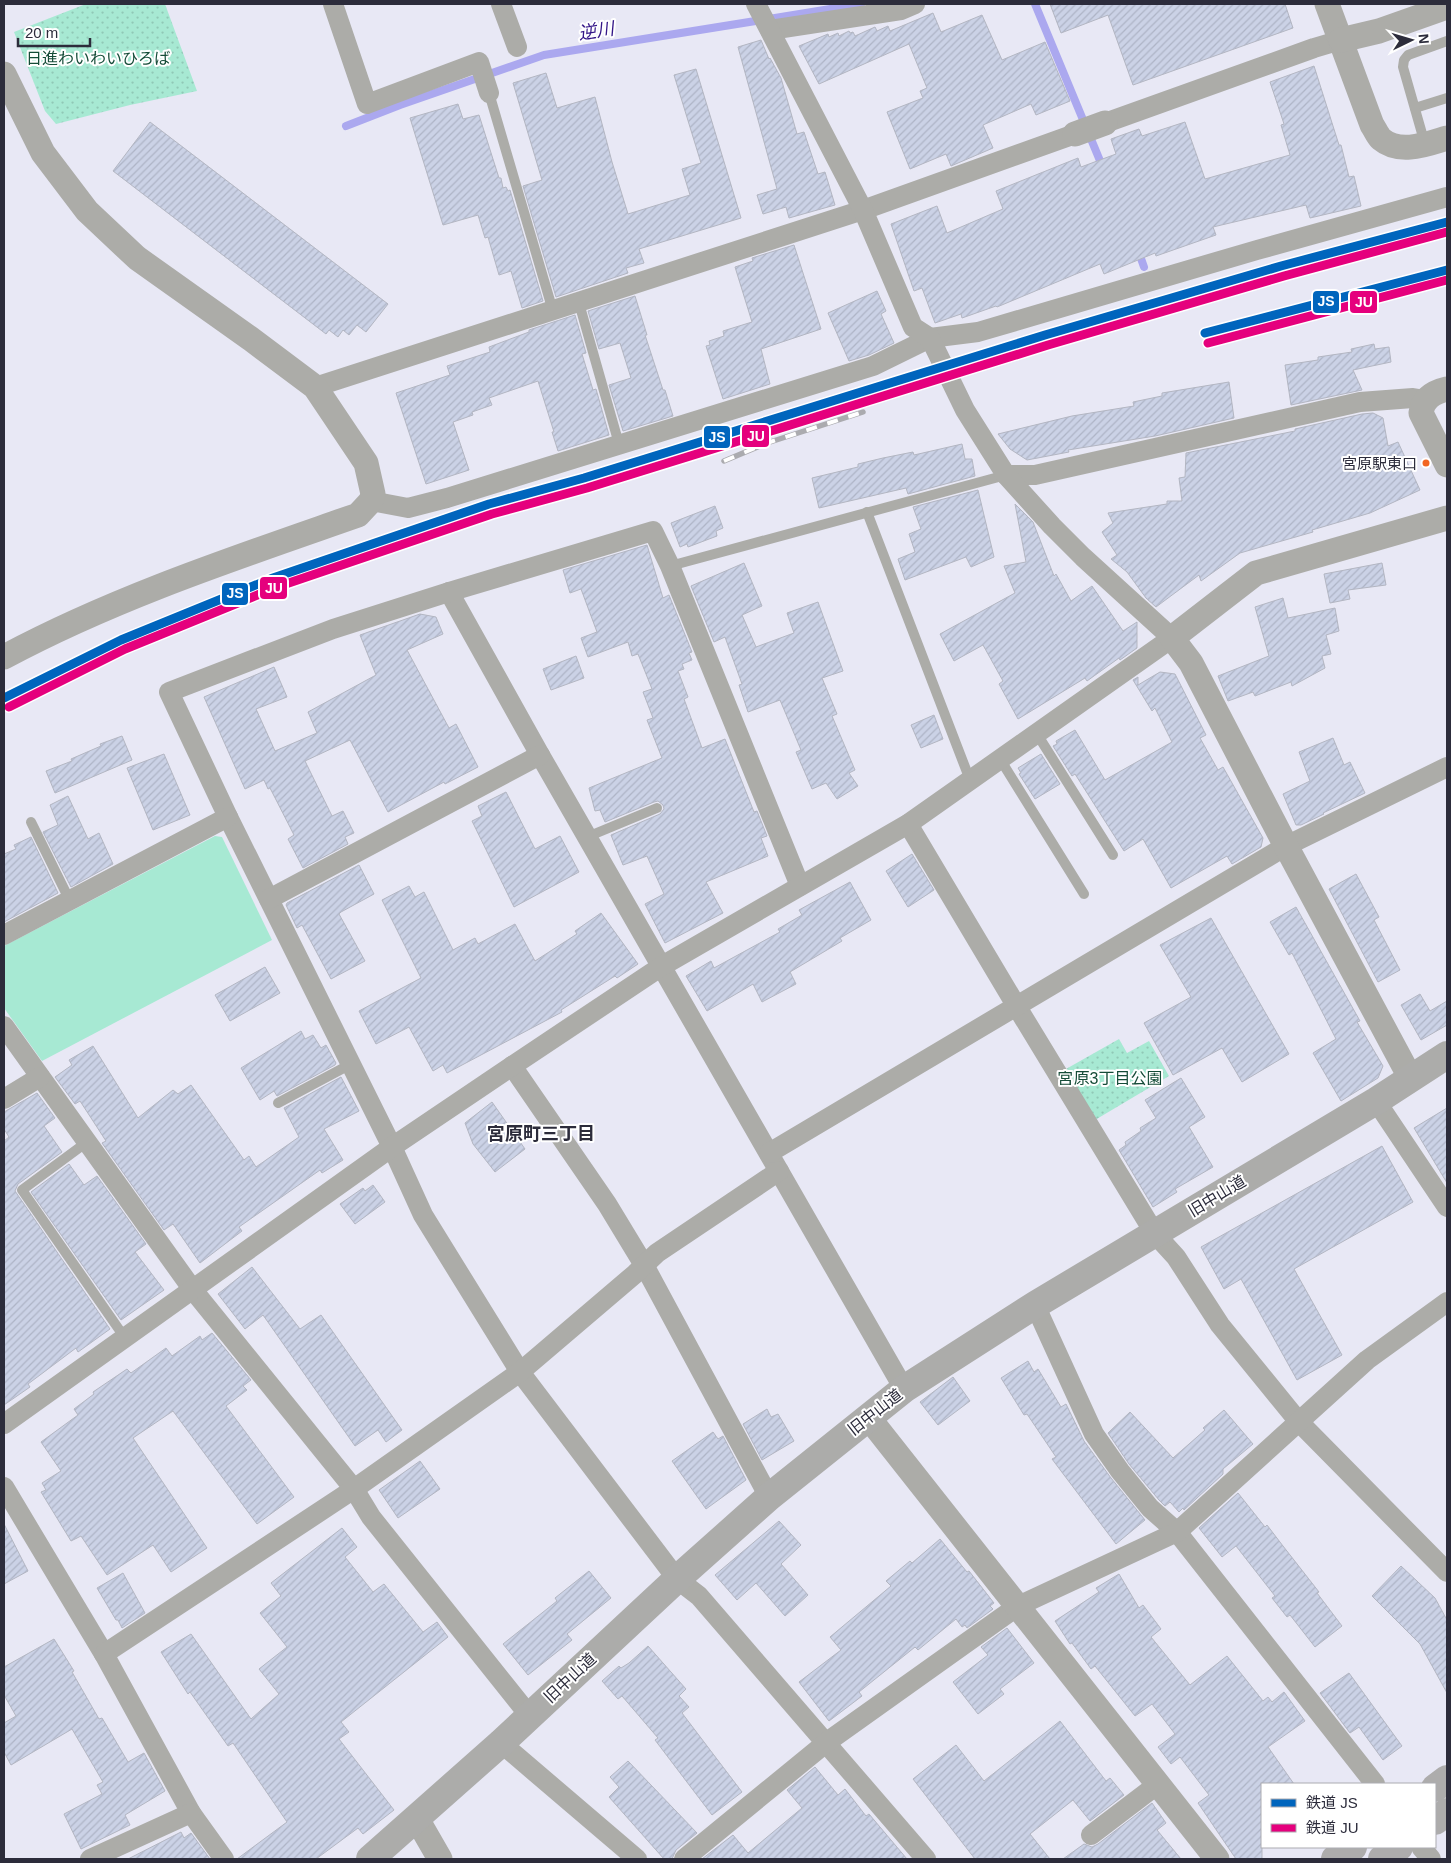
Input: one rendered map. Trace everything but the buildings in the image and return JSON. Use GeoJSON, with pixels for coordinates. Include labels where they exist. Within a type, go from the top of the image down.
{"type":"FeatureCollection","features":[{"type":"Feature","properties":{"kind":"highway"},"geometry":{"type":"LineString","coordinates":[[1436,1787],[1447,1778]]}},
{"type":"Feature","properties":{"kind":"highway"},"geometry":{"type":"LineString","coordinates":[[1436,1820],[1447,1812]]}},
{"type":"Feature","properties":{"kind":"highway"},"geometry":{"type":"LineString","coordinates":[[1335,1859],[1352,1848]]}},
{"type":"Feature","properties":{"kind":"highway"},"geometry":{"type":"LineString","coordinates":[[1382,1859],[1398,1848]]}},
{"type":"Feature","properties":{"kind":"main road","name":"旧中山道"},"geometry":{"type":"LineString","coordinates":[[370,1859],[769,1497],[904,1389],[1035,1306],[1376,1101],[1447,1055]]}},
{"type":"Feature","properties":{"kind":"street"},"geometry":{"type":"LineString","coordinates":[[332,4],[366,104],[479,62],[489,93]]}},
{"type":"Feature","properties":{"kind":"street"},"geometry":{"type":"LineString","coordinates":[[502,4],[517,47]]}},
{"type":"Feature","properties":{"kind":"street"},"geometry":{"type":"LineString","coordinates":[[770,29],[901,10],[915,4]]}},
{"type":"Feature","properties":{"kind":"street"},"geometry":{"type":"LineString","coordinates":[[1327,4],[1372,125],[1381,138],[1398,147],[1436,141]]}},
{"type":"Feature","properties":{"kind":"street"},"geometry":{"type":"LineString","coordinates":[[758,6],[863,210],[913,327],[930,338],[965,410],[1006,475],[1052,526],[1172,638],[1191,663],[1286,846],[1411,1079]]}},
{"type":"Feature","properties":{"kind":"street"},"geometry":{"type":"LineString","coordinates":[[315,387],[863,210],[1314,48],[1379,31],[1447,8]]}},
{"type":"Feature","properties":{"kind":"street"},"geometry":{"type":"LineString","coordinates":[[4,74],[43,153],[88,211],[137,258],[315,387],[366,463],[373,494],[371,501],[358,515],[173,580],[31,642],[4,657]]}},
{"type":"Feature","properties":{"kind":"street"},"geometry":{"type":"LineString","coordinates":[[371,501],[408,508],[420,505],[874,366],[930,338],[953,337],[978,332],[1257,250],[1447,197]]}},
{"type":"Feature","properties":{"kind":"street"},"geometry":{"type":"LineString","coordinates":[[1447,389],[1432,394],[1425,400],[1422,406],[1424,419],[1447,465]]}},
{"type":"Feature","properties":{"kind":"street"},"geometry":{"type":"LineString","coordinates":[[1006,475],[1035,475],[1360,402],[1413,398],[1425,400]]}},
{"type":"Feature","properties":{"kind":"street"},"geometry":{"type":"LineString","coordinates":[[4,1424],[392,1147],[662,966],[908,824],[1172,638],[1256,573],[1447,518]]}},
{"type":"Feature","properties":{"kind":"street"},"geometry":{"type":"LineString","coordinates":[[800,886],[670,566],[653,531],[333,629],[168,692],[392,1147],[423,1215],[520,1372],[677,1579],[699,1596],[827,1742],[926,1859]]}},
{"type":"Feature","properties":{"kind":"street"},"geometry":{"type":"LineString","coordinates":[[449,592],[540,755],[904,1389]]}},
{"type":"Feature","properties":{"kind":"street"},"geometry":{"type":"LineString","coordinates":[[269,898],[540,755]]}},
{"type":"Feature","properties":{"kind":"street"},"geometry":{"type":"LineString","coordinates":[[769,1153],[1286,846],[1447,767]]}},
{"type":"Feature","properties":{"kind":"street"},"geometry":{"type":"LineString","coordinates":[[4,935],[228,816]]}},
{"type":"Feature","properties":{"kind":"street"},"geometry":{"type":"LineString","coordinates":[[908,824],[1155,1234],[1176,1257],[1220,1325],[1299,1422],[1447,1572]]}},
{"type":"Feature","properties":{"kind":"street"},"geometry":{"type":"LineString","coordinates":[[4,1026],[193,1290],[354,1489],[371,1517],[529,1715]]}},
{"type":"Feature","properties":{"kind":"street"},"geometry":{"type":"LineString","coordinates":[[512,1066],[607,1204],[644,1264],[769,1497]]}},
{"type":"Feature","properties":{"kind":"street"},"geometry":{"type":"LineString","coordinates":[[4,1099],[40,1077]]}},
{"type":"Feature","properties":{"kind":"street"},"geometry":{"type":"LineString","coordinates":[[1376,1101],[1447,1207]]}},
{"type":"Feature","properties":{"kind":"street"},"geometry":{"type":"LineString","coordinates":[[104,1654],[354,1489],[520,1372],[657,1253],[779,1171]]}},
{"type":"Feature","properties":{"kind":"street"},"geometry":{"type":"LineString","coordinates":[[684,1859],[827,1742],[1018,1606],[1177,1532],[1367,1360],[1447,1302]]}},
{"type":"Feature","properties":{"kind":"street"},"geometry":{"type":"LineString","coordinates":[[1035,1306],[1094,1434],[1120,1472],[1150,1508],[1177,1532],[1374,1783]]}},
{"type":"Feature","properties":{"kind":"street"},"geometry":{"type":"LineString","coordinates":[[868,1417],[1217,1859]]}},
{"type":"Feature","properties":{"kind":"street"},"geometry":{"type":"LineString","coordinates":[[4,1487],[104,1654],[191,1814],[224,1859]]}},
{"type":"Feature","properties":{"kind":"street"},"geometry":{"type":"LineString","coordinates":[[501,1742],[637,1859]]}},
{"type":"Feature","properties":{"kind":"street"},"geometry":{"type":"LineString","coordinates":[[1091,1835],[1158,1784]]}},
{"type":"Feature","properties":{"kind":"street"},"geometry":{"type":"LineString","coordinates":[[90,1859],[191,1814]]}},
{"type":"Feature","properties":{"kind":"street"},"geometry":{"type":"LineString","coordinates":[[416,1818],[440,1859]]}},
{"type":"Feature","properties":{"kind":"street"},"geometry":{"type":"LineString","coordinates":[[1422,1848],[1431,1859]]}},
{"type":"Feature","properties":{"kind":"lane"},"geometry":{"type":"LineString","coordinates":[[1436,141],[1415,108],[1403,67],[1404,60],[1408,55],[1447,41]]}},
{"type":"Feature","properties":{"kind":"lane"},"geometry":{"type":"LineString","coordinates":[[489,93],[552,311]]}},
{"type":"Feature","properties":{"kind":"lane"},"geometry":{"type":"LineString","coordinates":[[1415,108],[1447,98]]}},
{"type":"Feature","properties":{"kind":"lane"},"geometry":{"type":"LineString","coordinates":[[579,303],[619,444]]}},
{"type":"Feature","properties":{"kind":"lane"},"geometry":{"type":"LineString","coordinates":[[670,566],[1006,475]]}},
{"type":"Feature","properties":{"kind":"lane"},"geometry":{"type":"LineString","coordinates":[[867,512],[970,780]]}},
{"type":"Feature","properties":{"kind":"lane"},"geometry":{"type":"LineString","coordinates":[[1037,734],[1113,855]]}},
{"type":"Feature","properties":{"kind":"lane"},"geometry":{"type":"LineString","coordinates":[[1000,759],[1084,894]]}},
{"type":"Feature","properties":{"kind":"lane"},"geometry":{"type":"LineString","coordinates":[[587,837],[657,808]]}},
{"type":"Feature","properties":{"kind":"lane"},"geometry":{"type":"LineString","coordinates":[[31,822],[70,901]]}},
{"type":"Feature","properties":{"kind":"lane"},"geometry":{"type":"LineString","coordinates":[[278,1104],[351,1064]]}},
{"type":"Feature","properties":{"kind":"lane"},"geometry":{"type":"LineString","coordinates":[[87,1142],[22,1190],[125,1338]]}},
{"type":"Feature","properties":{"kind":"green space","name":"日進わいわいひろば"},"geometry":{"type":"Polygon","coordinates":[[[86,4],[165,4],[197,91],[130,105],[56,124],[45,111],[14,32],[86,4]]]}},
{"type":"Feature","properties":{"kind":"green space"},"geometry":{"type":"Polygon","coordinates":[[[215,836],[222,837],[272,940],[42,1061],[4,1008],[4,946],[215,836]]]}},
{"type":"Feature","properties":{"kind":"green space","name":"宮原3丁目公園"},"geometry":{"type":"Polygon","coordinates":[[[1119,1039],[1127,1053],[1149,1041],[1169,1076],[1095,1120],[1066,1069],[1119,1039]]]}},
{"type":"Feature","properties":{"kind":"waterway","name":"逆川"},"geometry":{"type":"LineString","coordinates":[[346,126],[400,105],[544,55],[861,4]]}},
{"type":"Feature","properties":{"kind":"waterway"},"geometry":{"type":"LineString","coordinates":[[1035,4],[1103,168]]}},
{"type":"Feature","properties":{"kind":"waterway"},"geometry":{"type":"LineString","coordinates":[[1138,250],[1144,267]]}},
{"type":"Feature","properties":{"kind":"railway"},"geometry":{"type":"LineString","coordinates":[[724,461],[767,443],[863,412]]}},
{"type":"Feature","properties":{"kind":"rail line","name":"JS"},"geometry":{"type":"LineString","coordinates":[[4,698],[121,640],[273,578],[489,504],[584,478],[1045,335],[1281,266],[1447,222]]}},
{"type":"Feature","properties":{"kind":"rail line","name":"JU"},"geometry":{"type":"LineString","coordinates":[[9,707],[125,649],[277,587],[492,514],[587,488],[1048,345],[1284,276],[1447,232]]}},
{"type":"Feature","properties":{"kind":"rail line","name":"JS"},"geometry":{"type":"LineString","coordinates":[[1205,333],[1447,270]]}},
{"type":"Feature","properties":{"kind":"rail line","name":"JU"},"geometry":{"type":"LineString","coordinates":[[1208,343],[1447,280]]}},
{"type":"Feature","properties":{"kind":"place","name":"宮原駅東口"},"geometry":{"type":"Point","coordinates":[1426,463]}},
{"type":"Feature","properties":{"kind":"district","name":"宮原町三丁目"},"geometry":{"type":"Point","coordinates":[541,1134]}}]}
